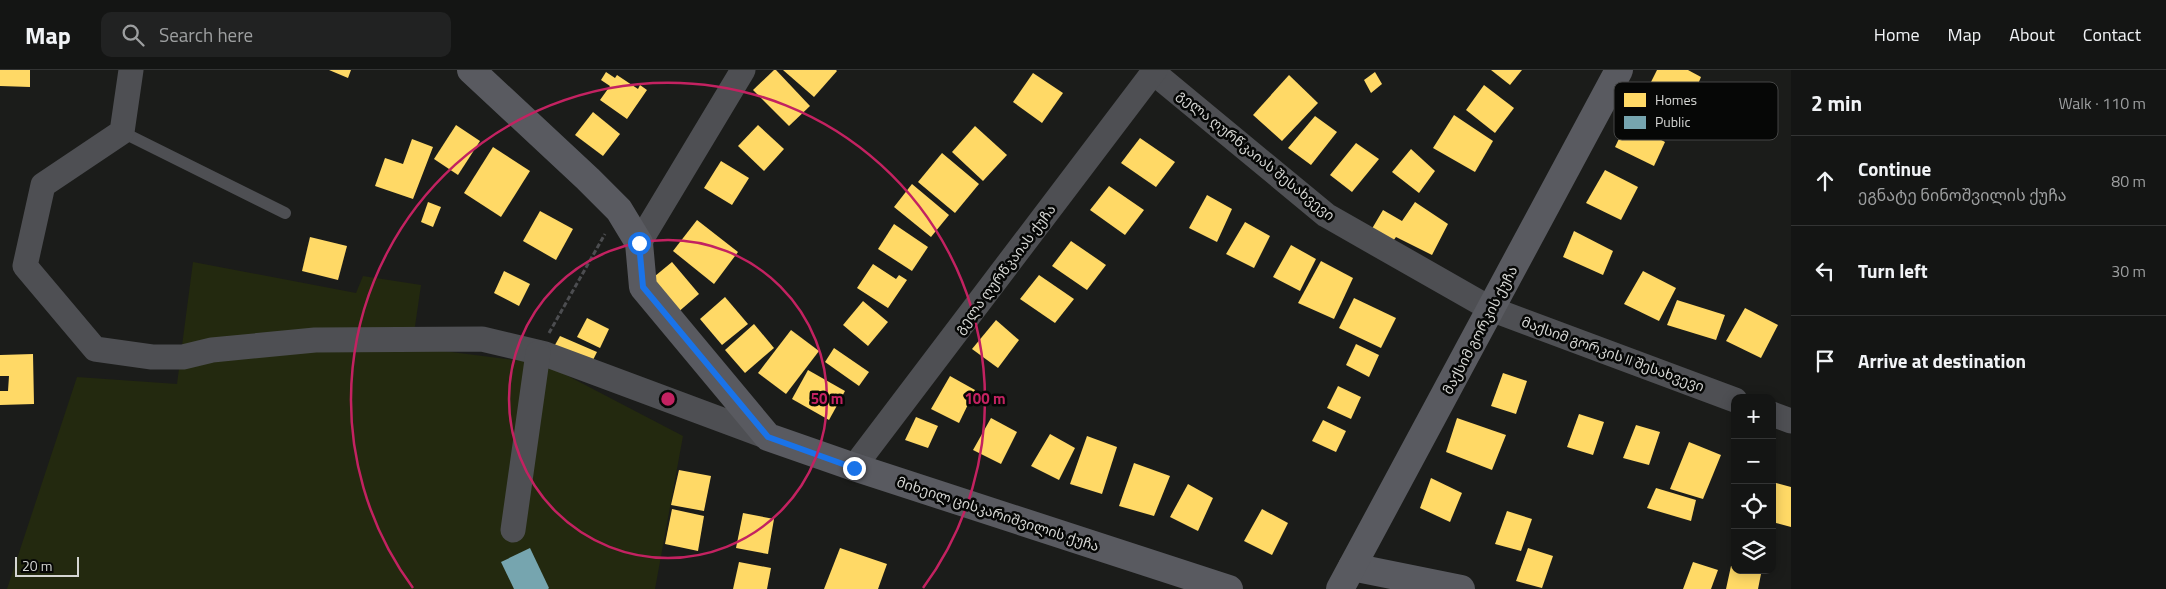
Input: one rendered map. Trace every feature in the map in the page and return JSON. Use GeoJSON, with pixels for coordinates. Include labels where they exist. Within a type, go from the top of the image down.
{"type":"FeatureCollection","features":[{"type":"Feature","properties":{"kind":"street"},"geometry":{"type":"LineString","coordinates":[[131,70],[122,132],[43,185],[25,266],[95,349],[152,357],[182,357],[212,350],[315,340],[482,339],[538,352],[768,437]]}},
{"type":"Feature","properties":{"kind":"street"},"geometry":{"type":"LineString","coordinates":[[471,70],[619,210],[639,243],[643,287],[768,437]]}},
{"type":"Feature","properties":{"kind":"street"},"geometry":{"type":"LineString","coordinates":[[639,243],[743,70]]}},
{"type":"Feature","properties":{"kind":"street","name":"მაქსიმ გორკის ქუჩა"},"geometry":{"type":"LineString","coordinates":[[1346,578],[1620,70]]}},
{"type":"Feature","properties":{"kind":"street","name":"გელა ღურწკაიას შესახვევი"},"geometry":{"type":"LineString","coordinates":[[1154,71],[1326,215],[1491,309]]}},
{"type":"Feature","properties":{"kind":"street","name":"გელა ღურწკაიას ქუჩა"},"geometry":{"type":"LineString","coordinates":[[854,468],[1154,71]]}},
{"type":"Feature","properties":{"kind":"street","name":"მაქსიმ გორკის II შესახვევი"},"geometry":{"type":"LineString","coordinates":[[1491,309],[1731,399]]}},
{"type":"Feature","properties":{"kind":"street"},"geometry":{"type":"LineString","coordinates":[[513,530],[538,352]]}},
{"type":"Feature","properties":{"kind":"street"},"geometry":{"type":"LineString","coordinates":[[1776,415],[1791,421]]}},
{"type":"Feature","properties":{"kind":"street","name":"მიხეილ ცისკარიშვილის ქუჩა"},"geometry":{"type":"LineString","coordinates":[[768,437],[854,468],[1229,589]]}},
{"type":"Feature","properties":{"kind":"street"},"geometry":{"type":"LineString","coordinates":[[1346,578],[1460,589]]}},
{"type":"Feature","properties":{"kind":"lane"},"geometry":{"type":"LineString","coordinates":[[122,132],[285,213]]}},
{"type":"Feature","properties":{"kind":"path"},"geometry":{"type":"LineString","coordinates":[[538,352],[619,210]]}},
{"type":"Feature","properties":{"kind":"green space"},"geometry":{"type":"Polygon","coordinates":[[[193,262],[356,293],[363,276],[421,285],[412,347],[545,364],[683,436],[655,589],[7,589],[77,377],[177,384],[193,262]]]}},
{"type":"Feature","properties":{"kind":"building: Homes"},"geometry":{"type":"Polygon","coordinates":[[[0,70],[30,70],[30,87],[0,86],[0,70]]]}},
{"type":"Feature","properties":{"kind":"building: Homes"},"geometry":{"type":"Polygon","coordinates":[[[329,70],[351,70],[348,78],[329,70]]]}},
{"type":"Feature","properties":{"kind":"building: Homes"},"geometry":{"type":"Polygon","coordinates":[[[774,70],[810,106],[789,126],[753,90],[774,70]]]}},
{"type":"Feature","properties":{"kind":"building: Homes"},"geometry":{"type":"Polygon","coordinates":[[[783,70],[836,70],[837,71],[814,97],[783,70]]]}},
{"type":"Feature","properties":{"kind":"building: Homes"},"geometry":{"type":"Polygon","coordinates":[[[1491,70],[1522,70],[1510,85],[1491,70]]]}},
{"type":"Feature","properties":{"kind":"building: Homes"},"geometry":{"type":"Polygon","coordinates":[[[1657,70],[1688,70],[1701,77],[1699,82],[1651,82],[1657,70]]]}},
{"type":"Feature","properties":{"kind":"building: Homes"},"geometry":{"type":"Polygon","coordinates":[[[606,72],[615,78],[617,75],[638,89],[640,85],[647,90],[627,119],[600,100],[610,86],[601,80],[606,72]]]}},
{"type":"Feature","properties":{"kind":"building: Homes"},"geometry":{"type":"Polygon","coordinates":[[[1375,72],[1382,84],[1371,93],[1364,80],[1375,72]]]}},
{"type":"Feature","properties":{"kind":"building: Homes"},"geometry":{"type":"Polygon","coordinates":[[[1033,73],[1063,93],[1042,123],[1013,102],[1033,73]]]}},
{"type":"Feature","properties":{"kind":"building: Homes"},"geometry":{"type":"Polygon","coordinates":[[[1289,75],[1318,103],[1282,141],[1253,115],[1289,75]]]}},
{"type":"Feature","properties":{"kind":"building: Homes"},"geometry":{"type":"Polygon","coordinates":[[[1484,85],[1514,108],[1495,133],[1466,110],[1484,85]]]}},
{"type":"Feature","properties":{"kind":"building: Homes"},"geometry":{"type":"Polygon","coordinates":[[[593,112],[620,134],[603,156],[575,135],[593,112]]]}},
{"type":"Feature","properties":{"kind":"building: Homes"},"geometry":{"type":"Polygon","coordinates":[[[1454,115],[1493,141],[1475,172],[1433,148],[1454,115]]]}},
{"type":"Feature","properties":{"kind":"building: Homes"},"geometry":{"type":"Polygon","coordinates":[[[1315,116],[1337,132],[1311,165],[1288,148],[1315,116]]]}},
{"type":"Feature","properties":{"kind":"building: Homes"},"geometry":{"type":"Polygon","coordinates":[[[456,125],[480,141],[458,175],[434,159],[456,125]]]}},
{"type":"Feature","properties":{"kind":"building: Homes"},"geometry":{"type":"Polygon","coordinates":[[[758,125],[784,149],[764,171],[738,146],[758,125]]]}},
{"type":"Feature","properties":{"kind":"building: Homes"},"geometry":{"type":"Polygon","coordinates":[[[975,126],[1007,155],[983,181],[952,152],[975,126]]]}},
{"type":"Feature","properties":{"kind":"building: Homes"},"geometry":{"type":"Polygon","coordinates":[[[1140,138],[1175,162],[1156,187],[1121,163],[1140,138]]]}},
{"type":"Feature","properties":{"kind":"building: Homes"},"geometry":{"type":"Polygon","coordinates":[[[412,139],[433,147],[413,199],[375,186],[385,158],[403,164],[412,139]]]}},
{"type":"Feature","properties":{"kind":"building: Homes"},"geometry":{"type":"Polygon","coordinates":[[[1618,140],[1661,140],[1665,142],[1654,166],[1615,147],[1618,140]]]}},
{"type":"Feature","properties":{"kind":"building: Homes"},"geometry":{"type":"Polygon","coordinates":[[[1356,143],[1379,159],[1352,192],[1330,175],[1356,143]]]}},
{"type":"Feature","properties":{"kind":"building: Homes"},"geometry":{"type":"Polygon","coordinates":[[[493,147],[530,171],[501,217],[464,193],[493,147]]]}},
{"type":"Feature","properties":{"kind":"building: Homes"},"geometry":{"type":"Polygon","coordinates":[[[1411,149],[1435,171],[1419,193],[1392,172],[1411,149]]]}},
{"type":"Feature","properties":{"kind":"building: Homes"},"geometry":{"type":"Polygon","coordinates":[[[942,153],[979,184],[955,213],[918,182],[942,153]]]}},
{"type":"Feature","properties":{"kind":"building: Homes"},"geometry":{"type":"Polygon","coordinates":[[[721,161],[749,178],[732,205],[704,188],[721,161]]]}},
{"type":"Feature","properties":{"kind":"building: Homes"},"geometry":{"type":"Polygon","coordinates":[[[1605,170],[1638,187],[1621,220],[1586,203],[1605,170]]]}},
{"type":"Feature","properties":{"kind":"building: Homes"},"geometry":{"type":"Polygon","coordinates":[[[912,184],[949,215],[931,237],[894,207],[912,184]]]}},
{"type":"Feature","properties":{"kind":"building: Homes"},"geometry":{"type":"Polygon","coordinates":[[[1109,186],[1144,210],[1125,235],[1090,210],[1109,186]]]}},
{"type":"Feature","properties":{"kind":"building: Homes"},"geometry":{"type":"Polygon","coordinates":[[[1207,195],[1232,209],[1217,242],[1189,228],[1207,195]]]}},
{"type":"Feature","properties":{"kind":"building: Homes"},"geometry":{"type":"Polygon","coordinates":[[[428,202],[441,207],[433,227],[421,222],[428,202]]]}},
{"type":"Feature","properties":{"kind":"building: Homes"},"geometry":{"type":"Polygon","coordinates":[[[1415,202],[1448,224],[1432,255],[1396,237],[1391,244],[1370,232],[1383,210],[1402,221],[1415,202]]]}},
{"type":"Feature","properties":{"kind":"building: Homes"},"geometry":{"type":"Polygon","coordinates":[[[540,211],[573,229],[556,260],[523,241],[540,211]]]}},
{"type":"Feature","properties":{"kind":"building: Homes"},"geometry":{"type":"Polygon","coordinates":[[[697,220],[738,252],[714,284],[673,251],[697,220]]]}},
{"type":"Feature","properties":{"kind":"building: Homes"},"geometry":{"type":"Polygon","coordinates":[[[1245,222],[1270,236],[1254,268],[1226,254],[1245,222]]]}},
{"type":"Feature","properties":{"kind":"building: Homes"},"geometry":{"type":"Polygon","coordinates":[[[894,224],[928,247],[912,271],[878,249],[894,224]]]}},
{"type":"Feature","properties":{"kind":"building: Homes"},"geometry":{"type":"Polygon","coordinates":[[[1574,231],[1613,251],[1603,275],[1563,257],[1574,231]]]}},
{"type":"Feature","properties":{"kind":"building: Homes"},"geometry":{"type":"Polygon","coordinates":[[[310,237],[347,246],[338,280],[302,271],[310,237]]]}},
{"type":"Feature","properties":{"kind":"building: Homes"},"geometry":{"type":"Polygon","coordinates":[[[1071,241],[1106,265],[1087,290],[1052,266],[1071,241]]]}},
{"type":"Feature","properties":{"kind":"building: Homes"},"geometry":{"type":"Polygon","coordinates":[[[1291,245],[1316,259],[1300,291],[1273,277],[1291,245]]]}},
{"type":"Feature","properties":{"kind":"building: Homes"},"geometry":{"type":"Polygon","coordinates":[[[1321,261],[1353,278],[1334,319],[1298,303],[1321,261]]]}},
{"type":"Feature","properties":{"kind":"building: Homes"},"geometry":{"type":"Polygon","coordinates":[[[672,262],[699,294],[676,314],[649,281],[672,262]]]}},
{"type":"Feature","properties":{"kind":"building: Homes"},"geometry":{"type":"Polygon","coordinates":[[[873,264],[896,279],[899,275],[907,280],[888,308],[857,288],[873,264]]]}},
{"type":"Feature","properties":{"kind":"building: Homes"},"geometry":{"type":"Polygon","coordinates":[[[504,271],[530,284],[519,306],[494,293],[504,271]]]}},
{"type":"Feature","properties":{"kind":"building: Homes"},"geometry":{"type":"Polygon","coordinates":[[[1643,271],[1676,288],[1659,321],[1624,304],[1643,271]]]}},
{"type":"Feature","properties":{"kind":"building: Homes"},"geometry":{"type":"Polygon","coordinates":[[[1039,275],[1074,299],[1055,323],[1020,299],[1039,275]]]}},
{"type":"Feature","properties":{"kind":"building: Homes"},"geometry":{"type":"Polygon","coordinates":[[[725,297],[748,324],[722,345],[700,319],[725,297]]]}},
{"type":"Feature","properties":{"kind":"building: Homes"},"geometry":{"type":"Polygon","coordinates":[[[1354,298],[1396,318],[1381,348],[1339,328],[1354,298]]]}},
{"type":"Feature","properties":{"kind":"building: Homes"},"geometry":{"type":"Polygon","coordinates":[[[1677,300],[1725,315],[1716,340],[1667,325],[1677,300]]]}},
{"type":"Feature","properties":{"kind":"building: Homes"},"geometry":{"type":"Polygon","coordinates":[[[863,301],[888,322],[868,346],[843,325],[863,301]]]}},
{"type":"Feature","properties":{"kind":"building: Homes"},"geometry":{"type":"Polygon","coordinates":[[[1745,308],[1778,325],[1761,358],[1726,341],[1745,308]]]}},
{"type":"Feature","properties":{"kind":"building: Homes"},"geometry":{"type":"Polygon","coordinates":[[[587,318],[609,329],[600,348],[577,337],[587,318]]]}},
{"type":"Feature","properties":{"kind":"building: Homes"},"geometry":{"type":"Polygon","coordinates":[[[996,320],[1019,340],[998,368],[972,349],[996,320]]]}},
{"type":"Feature","properties":{"kind":"building: Homes"},"geometry":{"type":"Polygon","coordinates":[[[754,324],[774,348],[745,373],[725,350],[754,324]]]}},
{"type":"Feature","properties":{"kind":"building: Homes"},"geometry":{"type":"Polygon","coordinates":[[[791,330],[819,351],[786,394],[758,373],[791,330]]]}},
{"type":"Feature","properties":{"kind":"building: Homes"},"geometry":{"type":"Polygon","coordinates":[[[560,336],[597,352],[588,370],[551,352],[560,336]]]}},
{"type":"Feature","properties":{"kind":"building: Homes"},"geometry":{"type":"Polygon","coordinates":[[[1356,344],[1379,355],[1369,377],[1346,365],[1356,344]]]}},
{"type":"Feature","properties":{"kind":"building: Homes"},"geometry":{"type":"Polygon","coordinates":[[[834,348],[869,372],[859,386],[825,362],[834,348]]]}},
{"type":"Feature","properties":{"kind":"building: Homes"},"geometry":{"type":"Polygon","coordinates":[[[33,354],[34,404],[0,405],[0,391],[8,391],[9,376],[0,376],[0,355],[33,354]]]}},
{"type":"Feature","properties":{"kind":"building: Homes"},"geometry":{"type":"Polygon","coordinates":[[[808,370],[845,391],[829,420],[792,399],[808,370]]]}},
{"type":"Feature","properties":{"kind":"building: Homes"},"geometry":{"type":"Polygon","coordinates":[[[1503,373],[1527,381],[1516,414],[1491,406],[1503,373]]]}},
{"type":"Feature","properties":{"kind":"building: Homes"},"geometry":{"type":"Polygon","coordinates":[[[950,376],[975,390],[959,423],[931,409],[950,376]]]}},
{"type":"Feature","properties":{"kind":"building: Homes"},"geometry":{"type":"Polygon","coordinates":[[[1338,386],[1361,397],[1351,419],[1327,408],[1338,386]]]}},
{"type":"Feature","properties":{"kind":"building: Homes"},"geometry":{"type":"Polygon","coordinates":[[[1579,414],[1604,422],[1593,455],[1567,447],[1579,414]]]}},
{"type":"Feature","properties":{"kind":"building: Homes"},"geometry":{"type":"Polygon","coordinates":[[[916,417],[938,426],[928,448],[905,440],[916,417]]]}},
{"type":"Feature","properties":{"kind":"building: Homes"},"geometry":{"type":"Polygon","coordinates":[[[991,418],[1017,432],[1001,464],[973,450],[991,418]]]}},
{"type":"Feature","properties":{"kind":"building: Homes"},"geometry":{"type":"Polygon","coordinates":[[[1457,418],[1506,435],[1492,470],[1446,452],[1457,418]]]}},
{"type":"Feature","properties":{"kind":"building: Homes"},"geometry":{"type":"Polygon","coordinates":[[[1323,420],[1346,431],[1336,452],[1312,441],[1323,420]]]}},
{"type":"Feature","properties":{"kind":"building: Homes"},"geometry":{"type":"Polygon","coordinates":[[[1636,425],[1660,432],[1649,465],[1623,458],[1636,425]]]}},
{"type":"Feature","properties":{"kind":"building: Homes"},"geometry":{"type":"Polygon","coordinates":[[[1050,434],[1075,448],[1059,480],[1031,466],[1050,434]]]}},
{"type":"Feature","properties":{"kind":"building: Homes"},"geometry":{"type":"Polygon","coordinates":[[[1087,436],[1117,447],[1102,494],[1070,484],[1087,436]]]}},
{"type":"Feature","properties":{"kind":"building: Homes"},"geometry":{"type":"Polygon","coordinates":[[[1689,442],[1721,455],[1703,499],[1670,489],[1689,442]]]}},
{"type":"Feature","properties":{"kind":"building: Homes"},"geometry":{"type":"Polygon","coordinates":[[[1134,463],[1170,476],[1154,516],[1119,506],[1134,463]]]}},
{"type":"Feature","properties":{"kind":"building: Homes"},"geometry":{"type":"Polygon","coordinates":[[[679,470],[711,476],[704,511],[671,505],[679,470]]]}},
{"type":"Feature","properties":{"kind":"building: Homes"},"geometry":{"type":"Polygon","coordinates":[[[1431,478],[1462,493],[1450,522],[1420,508],[1431,478]]]}},
{"type":"Feature","properties":{"kind":"building: Homes"},"geometry":{"type":"Polygon","coordinates":[[[1776,483],[1791,487],[1791,527],[1776,523],[1776,483]]]}},
{"type":"Feature","properties":{"kind":"building: Homes"},"geometry":{"type":"Polygon","coordinates":[[[1188,484],[1213,498],[1198,531],[1170,517],[1188,484]]]}},
{"type":"Feature","properties":{"kind":"building: Homes"},"geometry":{"type":"Polygon","coordinates":[[[1656,488],[1696,500],[1691,521],[1647,508],[1656,488]]]}},
{"type":"Feature","properties":{"kind":"building: Homes"},"geometry":{"type":"Polygon","coordinates":[[[672,509],[704,516],[698,551],[665,544],[672,509]]]}},
{"type":"Feature","properties":{"kind":"building: Homes"},"geometry":{"type":"Polygon","coordinates":[[[1262,509],[1288,523],[1272,555],[1244,541],[1262,509]]]}},
{"type":"Feature","properties":{"kind":"building: Homes"},"geometry":{"type":"Polygon","coordinates":[[[1507,511],[1532,519],[1521,551],[1495,544],[1507,511]]]}},
{"type":"Feature","properties":{"kind":"building: Homes"},"geometry":{"type":"Polygon","coordinates":[[[743,513],[774,519],[768,554],[736,548],[743,513]]]}},
{"type":"Feature","properties":{"kind":"building: Homes"},"geometry":{"type":"Polygon","coordinates":[[[840,548],[887,564],[878,589],[824,589],[840,548]]]}},
{"type":"Feature","properties":{"kind":"building: Homes"},"geometry":{"type":"Polygon","coordinates":[[[1528,548],[1553,556],[1542,588],[1516,581],[1528,548]]]}},
{"type":"Feature","properties":{"kind":"building: Homes"},"geometry":{"type":"Polygon","coordinates":[[[739,562],[771,568],[767,589],[733,589],[739,562]]]}},
{"type":"Feature","properties":{"kind":"building: Homes"},"geometry":{"type":"Polygon","coordinates":[[[1693,562],[1718,570],[1711,589],[1683,589],[1693,562]]]}},
{"type":"Feature","properties":{"kind":"building: Homes"},"geometry":{"type":"Polygon","coordinates":[[[1731,566],[1731,574],[1761,574],[1758,589],[1726,589],[1731,566]]]}},
{"type":"Feature","properties":{"kind":"building: Public"},"geometry":{"type":"Polygon","coordinates":[[[530,548],[548,589],[514,589],[501,562],[530,548]]]}},
{"type":"Feature","properties":{"kind":"route"},"geometry":{"type":"LineString","coordinates":[[639,243],[643,287],[768,437],[854,468]]}}]}
